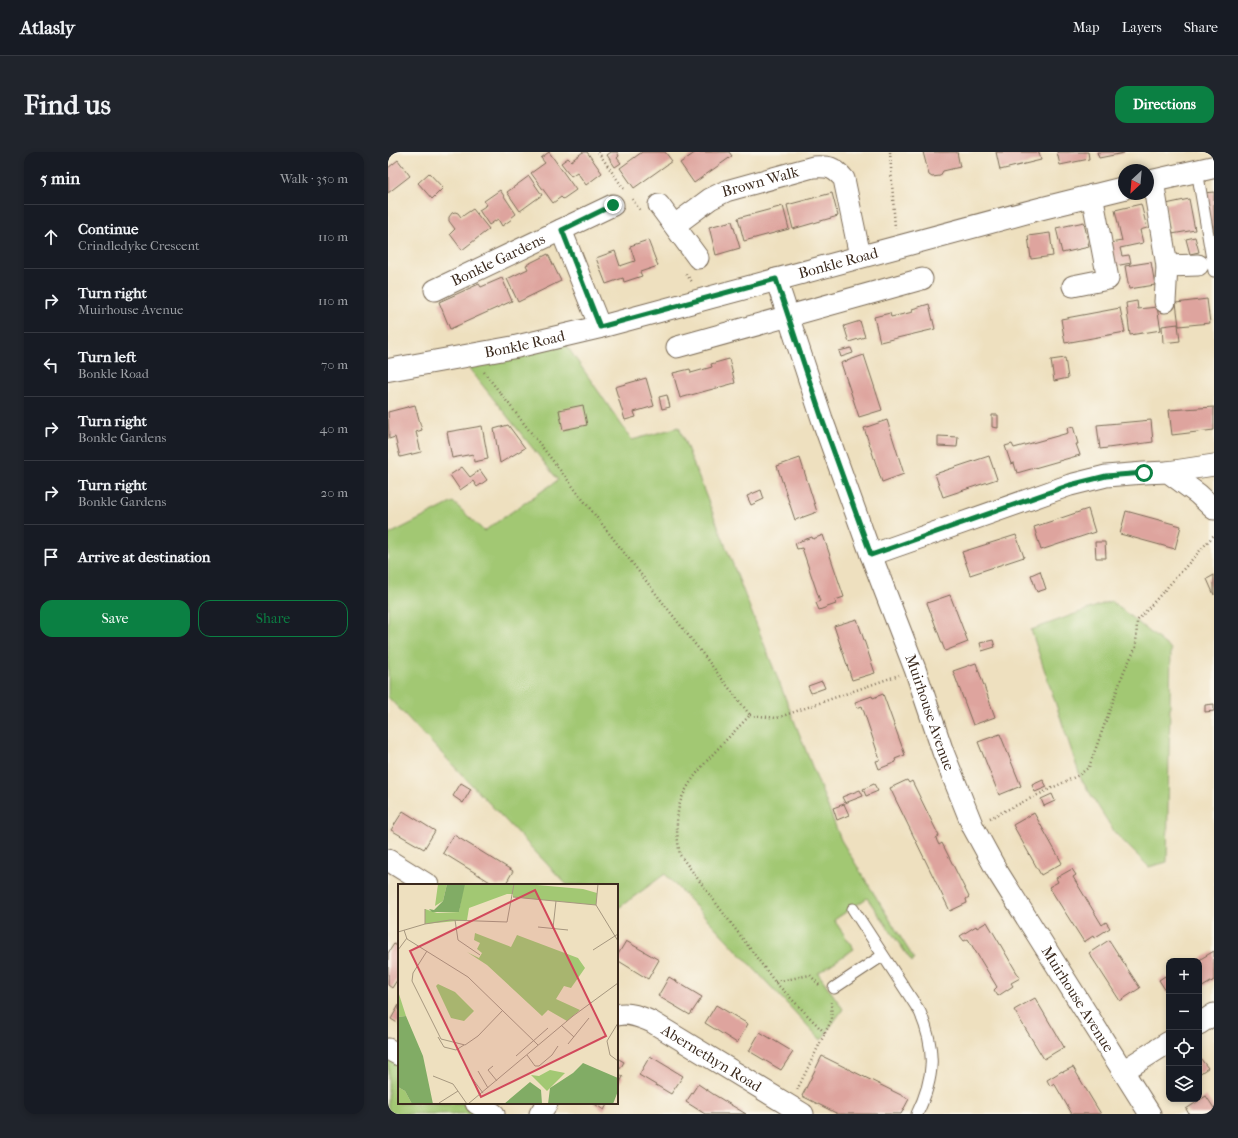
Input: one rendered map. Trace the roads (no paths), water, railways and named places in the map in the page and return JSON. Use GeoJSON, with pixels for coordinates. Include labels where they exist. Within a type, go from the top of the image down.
{"type":"FeatureCollection","features":[{"type":"Feature","properties":{"kind":"street","name":"Brown Walk"},"geometry":{"type":"LineString","coordinates":[[675,225],[710,199],[726,191],[813,167],[826,166],[836,170],[844,179],[860,256]]}},
{"type":"Feature","properties":{"kind":"street"},"geometry":{"type":"LineString","coordinates":[[1154,181],[1205,168]]}},
{"type":"Feature","properties":{"kind":"street","name":"Bonkle Road"},"geometry":{"type":"LineString","coordinates":[[388,370],[515,347],[600,327],[897,246],[1118,189]]}},
{"type":"Feature","properties":{"kind":"street"},"geometry":{"type":"LineString","coordinates":[[1073,286],[1108,279],[1092,195]]}},
{"type":"Feature","properties":{"kind":"street"},"geometry":{"type":"LineString","coordinates":[[1154,200],[1167,266],[1165,302]]}},
{"type":"Feature","properties":{"kind":"street","name":"Bonkle Gardens"},"geometry":{"type":"LineString","coordinates":[[435,290],[613,205]]}},
{"type":"Feature","properties":{"kind":"street"},"geometry":{"type":"LineString","coordinates":[[659,205],[698,258]]}},
{"type":"Feature","properties":{"kind":"street","name":"Bonkle Gardens"},"geometry":{"type":"LineString","coordinates":[[562,230],[600,327]]}},
{"type":"Feature","properties":{"kind":"street"},"geometry":{"type":"LineString","coordinates":[[1167,266],[1206,268]]}},
{"type":"Feature","properties":{"kind":"street","name":"Muirhouse Avenue"},"geometry":{"type":"LineString","coordinates":[[776,279],[822,419],[871,555],[973,827],[997,871],[1150,1114]]}},
{"type":"Feature","properties":{"kind":"street"},"geometry":{"type":"LineString","coordinates":[[677,347],[922,279]]}},
{"type":"Feature","properties":{"kind":"street"},"geometry":{"type":"LineString","coordinates":[[871,555],[1070,485],[1106,476],[1168,472],[1214,466]]}},
{"type":"Feature","properties":{"kind":"street"},"geometry":{"type":"LineString","coordinates":[[1168,472],[1198,494],[1214,509]]}},
{"type":"Feature","properties":{"kind":"street"},"geometry":{"type":"LineString","coordinates":[[390,866],[426,884]]}},
{"type":"Feature","properties":{"kind":"street"},"geometry":{"type":"LineString","coordinates":[[1202,1022],[1214,1014]]}},
{"type":"Feature","properties":{"kind":"street","name":"Abernethyn Road"},"geometry":{"type":"LineString","coordinates":[[618,1015],[637,1016],[652,1022],[796,1110]]}},
{"type":"Feature","properties":{"kind":"street"},"geometry":{"type":"LineString","coordinates":[[1123,1071],[1166,1044]]}},
{"type":"Feature","properties":{"kind":"street"},"geometry":{"type":"LineString","coordinates":[[388,1049],[398,1055]]}},
{"type":"Feature","properties":{"kind":"street"},"geometry":{"type":"LineString","coordinates":[[478,1104],[494,1114]]}},
{"type":"Feature","properties":{"kind":"street"},"geometry":{"type":"LineString","coordinates":[[540,1114],[546,1104]]}},
{"type":"Feature","properties":{"kind":"lane"},"geometry":{"type":"LineString","coordinates":[[1205,168],[1206,268]]}},
{"type":"Feature","properties":{"kind":"lane"},"geometry":{"type":"LineString","coordinates":[[853,909],[882,956],[920,1012],[927,1030],[931,1050],[932,1069],[929,1086],[917,1114]]}},
{"type":"Feature","properties":{"kind":"lane"},"geometry":{"type":"LineString","coordinates":[[832,993],[882,956]]}}]}
